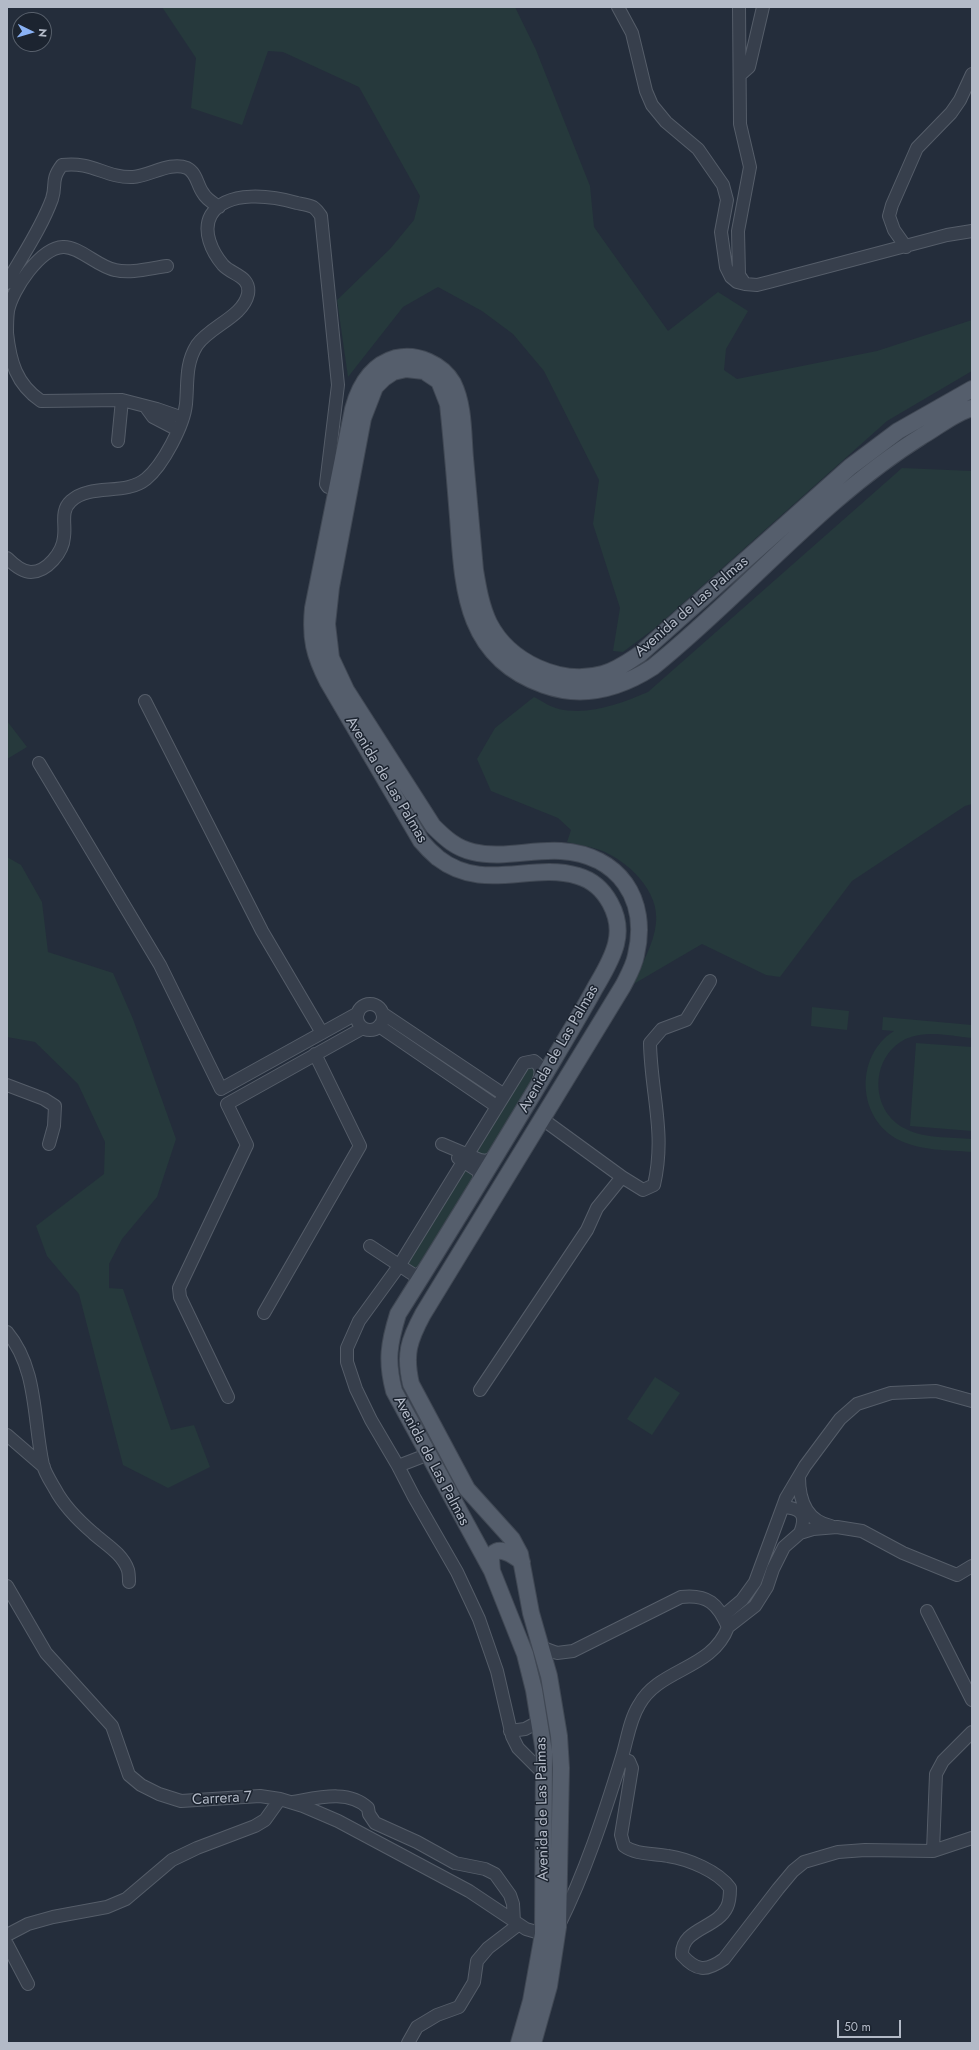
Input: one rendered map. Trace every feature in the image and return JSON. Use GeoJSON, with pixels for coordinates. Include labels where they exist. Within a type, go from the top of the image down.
{"type":"FeatureCollection","features":[{"type":"Feature","properties":{"kind":"main road","name":"Avenida de Las Palmas"},"geometry":{"type":"LineString","coordinates":[[519,2043],[531,2001],[527,1928],[544,1774],[544,1752],[540,1721],[525,1654],[492,1571],[394,1391],[389,1371],[388,1358],[390,1343],[398,1314],[481,1181],[536,1089],[612,956],[617,933],[617,921],[605,896],[597,886],[585,878],[566,873],[498,876],[470,873],[444,862],[424,845],[328,682],[314,650],[311,626],[313,608],[336,489],[357,395],[371,373],[387,362],[407,357],[420,359],[439,368],[453,384],[462,416],[478,590],[489,622],[506,646],[536,667],[560,675],[589,676],[614,670],[640,654],[855,462],[898,430],[972,388]]}},
{"type":"Feature","properties":{"kind":"main road","name":"Avenida de Las Palmas"},"geometry":{"type":"LineString","coordinates":[[533,2043],[549,1986],[558,1927],[561,1790],[559,1736],[549,1676],[542,1647],[531,1613],[522,1562],[512,1539],[467,1489],[411,1384],[406,1366],[407,1348],[423,1314],[541,1118],[623,986],[632,967],[639,941],[637,911],[634,898],[620,877],[591,856],[550,850],[487,854],[464,849],[448,842],[433,826],[346,690],[331,658],[327,633],[328,605],[364,418],[375,387],[393,372],[406,369],[424,371],[439,382],[448,404],[463,583],[472,618],[490,648],[510,667],[535,682],[552,688],[587,692],[606,690],[636,678],[653,667],[860,480],[908,445],[958,414],[972,408]]}},
{"type":"Feature","properties":{"kind":"main road"},"geometry":{"type":"LineString","coordinates":[[492,1571],[491,1559],[496,1552],[503,1550],[511,1553],[522,1562]]}},
{"type":"Feature","properties":{"kind":"street"},"geometry":{"type":"LineString","coordinates":[[618,7],[632,33],[646,91],[652,105],[666,122],[698,149],[723,185],[727,200],[721,232],[726,267],[731,277],[737,282],[757,285],[947,235],[972,231]]}},
{"type":"Feature","properties":{"kind":"street"},"geometry":{"type":"LineString","coordinates":[[739,7],[740,124],[750,167],[738,231],[738,275],[745,284]]}},
{"type":"Feature","properties":{"kind":"street"},"geometry":{"type":"LineString","coordinates":[[740,75],[749,67],[763,7]]}},
{"type":"Feature","properties":{"kind":"street"},"geometry":{"type":"LineString","coordinates":[[906,247],[894,230],[889,216],[892,205],[918,148],[951,113],[960,100],[972,74]]}},
{"type":"Feature","properties":{"kind":"street"},"geometry":{"type":"LineString","coordinates":[[7,283],[53,198],[55,175],[62,165],[76,163],[93,167],[119,177],[135,177],[176,166],[187,168],[196,177],[203,194],[219,207]]}},
{"type":"Feature","properties":{"kind":"street"},"geometry":{"type":"LineString","coordinates":[[7,558],[15,566],[31,572],[40,570],[50,563],[60,550],[64,537],[64,512],[70,502],[83,494],[131,486],[146,480],[158,466],[183,418],[186,405],[189,360],[198,344],[244,304],[248,293],[247,283],[241,276],[223,265],[212,249],[207,235],[207,224],[212,214],[219,207],[231,201],[250,196],[266,196],[313,207],[321,216],[338,385],[326,484],[328,487],[336,489]]}},
{"type":"Feature","properties":{"kind":"street"},"geometry":{"type":"LineString","coordinates":[[166,266],[127,271],[115,270],[74,249],[64,246],[54,248],[42,256],[24,278],[13,296],[8,312],[7,332],[11,355],[22,385],[30,394],[40,401],[122,400],[183,418]]}},
{"type":"Feature","properties":{"kind":"street"},"geometry":{"type":"LineString","coordinates":[[118,441],[122,400]]}},
{"type":"Feature","properties":{"kind":"street"},"geometry":{"type":"LineString","coordinates":[[145,406],[153,417],[178,430]]}},
{"type":"Feature","properties":{"kind":"street"},"geometry":{"type":"LineString","coordinates":[[145,701],[262,932],[322,1033]]}},
{"type":"Feature","properties":{"kind":"street"},"geometry":{"type":"LineString","coordinates":[[39,763],[160,965],[221,1089],[358,1013],[363,1006],[370,1004],[377,1006],[382,1013],[503,1094]]}},
{"type":"Feature","properties":{"kind":"street"},"geometry":{"type":"LineString","coordinates":[[541,1118],[622,1177],[643,1190],[654,1184],[659,1163],[660,1131],[650,1066],[650,1043],[662,1029],[686,1020],[710,981]]}},
{"type":"Feature","properties":{"kind":"street"},"geometry":{"type":"LineString","coordinates":[[358,1013],[357,1020],[363,1028]]}},
{"type":"Feature","properties":{"kind":"street"},"geometry":{"type":"LineString","coordinates":[[228,1397],[180,1296],[179,1288],[182,1278],[247,1145],[227,1104],[363,1028],[373,1029],[379,1026],[382,1020],[382,1013]]}},
{"type":"Feature","properties":{"kind":"street"},"geometry":{"type":"LineString","coordinates":[[379,1026],[496,1106]]}},
{"type":"Feature","properties":{"kind":"street"},"geometry":{"type":"LineString","coordinates":[[264,1313],[360,1146],[315,1054]]}},
{"type":"Feature","properties":{"kind":"street"},"geometry":{"type":"LineString","coordinates":[[536,1089],[541,1075],[541,1069],[534,1061],[529,1061],[520,1068],[503,1094],[400,1266],[359,1321],[347,1348],[347,1362],[356,1389],[371,1420],[457,1572],[479,1619],[497,1671],[510,1730],[518,1748],[544,1774]]}},
{"type":"Feature","properties":{"kind":"street"},"geometry":{"type":"LineString","coordinates":[[7,1085],[44,1099],[55,1106],[54,1126],[49,1144]]}},
{"type":"Feature","properties":{"kind":"street"},"geometry":{"type":"LineString","coordinates":[[441,1147],[465,1158],[486,1161],[495,1157]]}},
{"type":"Feature","properties":{"kind":"street"},"geometry":{"type":"LineString","coordinates":[[465,1158],[478,1171],[481,1181]]}},
{"type":"Feature","properties":{"kind":"street"},"geometry":{"type":"LineString","coordinates":[[480,1390],[587,1230],[597,1208],[622,1177]]}},
{"type":"Feature","properties":{"kind":"street"},"geometry":{"type":"LineString","coordinates":[[370,1246],[414,1275],[419,1274],[428,1267]]}},
{"type":"Feature","properties":{"kind":"street"},"geometry":{"type":"LineString","coordinates":[[7,1332],[22,1355],[29,1372],[44,1467],[56,1492],[79,1520],[109,1545],[120,1557],[128,1570],[129,1582]]}},
{"type":"Feature","properties":{"kind":"street"},"geometry":{"type":"LineString","coordinates":[[558,1927],[575,1893],[622,1759],[634,1715],[648,1691],[708,1654],[724,1638],[726,1621],[755,1582],[783,1507],[799,1476],[824,1438],[840,1419],[857,1404],[874,1397],[891,1393],[936,1391],[972,1401]]}},
{"type":"Feature","properties":{"kind":"street"},"geometry":{"type":"LineString","coordinates":[[9,1436],[24,1439],[30,1435],[36,1422]]}},
{"type":"Feature","properties":{"kind":"street"},"geometry":{"type":"LineString","coordinates":[[9,1436],[44,1467]]}},
{"type":"Feature","properties":{"kind":"street"},"geometry":{"type":"LineString","coordinates":[[398,1466],[429,1454]]}},
{"type":"Feature","properties":{"kind":"street"},"geometry":{"type":"LineString","coordinates":[[799,1476],[799,1492],[804,1509],[823,1525],[862,1531],[903,1553],[958,1576],[972,1566]]}},
{"type":"Feature","properties":{"kind":"street"},"geometry":{"type":"LineString","coordinates":[[783,1507],[792,1508],[801,1512],[804,1517],[800,1533]]}},
{"type":"Feature","properties":{"kind":"street"},"geometry":{"type":"LineString","coordinates":[[726,1621],[755,1606],[767,1587],[773,1569],[784,1547],[800,1533],[813,1529],[837,1527]]}},
{"type":"Feature","properties":{"kind":"street","name":"Carrera 7"},"geometry":{"type":"LineString","coordinates":[[7,1586],[46,1653],[112,1726],[129,1775],[141,1785],[159,1794],[181,1801],[260,1796],[285,1801],[338,1821],[469,1891],[527,1928]]}},
{"type":"Feature","properties":{"kind":"street"},"geometry":{"type":"LineString","coordinates":[[542,1647],[557,1653],[573,1651],[681,1597],[693,1596],[704,1598],[719,1608],[726,1621]]}},
{"type":"Feature","properties":{"kind":"street"},"geometry":{"type":"LineString","coordinates":[[927,1610],[972,1700]]}},
{"type":"Feature","properties":{"kind":"street"},"geometry":{"type":"LineString","coordinates":[[510,1730],[525,1729],[540,1721]]}},
{"type":"Feature","properties":{"kind":"street"},"geometry":{"type":"LineString","coordinates":[[933,1851],[933,1815],[938,1770],[943,1761],[972,1732]]}},
{"type":"Feature","properties":{"kind":"street"},"geometry":{"type":"LineString","coordinates":[[622,1759],[629,1761],[632,1768],[622,1835],[624,1846],[629,1850],[669,1856],[694,1864],[725,1881],[730,1888],[727,1907],[722,1915],[710,1926],[687,1937],[682,1947],[682,1955],[694,1967],[705,1969],[716,1965],[724,1959],[783,1883],[793,1871],[804,1862],[838,1852],[865,1850],[933,1851],[972,1838]]}},
{"type":"Feature","properties":{"kind":"street"},"geometry":{"type":"LineString","coordinates":[[7,1934],[28,1924],[53,1917],[107,1907],[126,1899],[172,1860],[196,1848],[255,1826],[265,1820],[285,1801],[338,1796],[352,1798],[362,1802],[368,1808],[371,1820],[375,1824],[417,1842],[455,1862],[485,1869],[495,1874],[506,1888],[527,1928],[488,1948],[477,1961],[474,1982],[459,2007],[437,2015],[417,2027],[408,2043]]}},
{"type":"Feature","properties":{"kind":"street"},"geometry":{"type":"LineString","coordinates":[[7,1944],[28,1984]]}},
{"type":"Feature","properties":{"kind":"shaded area"},"geometry":{"type":"Polygon","coordinates":[[[162,7],[515,7],[536,50],[590,186],[594,227],[668,331],[718,292],[748,311],[726,349],[724,370],[737,379],[877,351],[972,320],[972,371],[887,421],[655,628],[623,652],[613,651],[620,608],[593,524],[599,480],[544,371],[513,334],[482,311],[438,287],[403,307],[348,377],[337,300],[390,249],[414,220],[420,196],[359,87],[283,52],[268,51],[242,125],[191,108],[196,58],[162,7]]]}},
{"type":"Feature","properties":{"kind":"shaded area"},"geometry":{"type":"Polygon","coordinates":[[[902,468],[972,471],[972,804],[965,806],[852,881],[780,977],[766,975],[702,944],[632,985],[647,955],[655,931],[656,911],[653,900],[647,888],[640,878],[621,861],[600,850],[567,842],[571,830],[558,818],[491,791],[477,759],[495,728],[534,697],[559,709],[582,711],[593,710],[616,704],[648,692],[902,468]]]}},
{"type":"Feature","properties":{"kind":"shaded area"},"geometry":{"type":"Polygon","coordinates":[[[7,721],[27,747],[7,759],[7,721]]]}},
{"type":"Feature","properties":{"kind":"shaded area"},"geometry":{"type":"Polygon","coordinates":[[[7,857],[21,865],[42,902],[48,952],[113,973],[133,1019],[176,1139],[157,1197],[122,1239],[109,1264],[109,1288],[123,1289],[171,1430],[194,1425],[210,1467],[168,1488],[123,1465],[79,1294],[47,1256],[36,1226],[104,1174],[105,1142],[78,1084],[35,1042],[7,1037],[7,857]]]}},
{"type":"Feature","properties":{"kind":"shaded area"},"geometry":{"type":"Polygon","coordinates":[[[812,1007],[849,1011],[847,1030],[811,1026],[812,1007]]]}},
{"type":"Feature","properties":{"kind":"shaded area"},"geometry":{"type":"Polygon","coordinates":[[[883,1017],[972,1025],[972,1038],[923,1034],[908,1038],[895,1046],[886,1056],[878,1083],[880,1097],[885,1109],[894,1121],[906,1129],[921,1134],[938,1137],[972,1139],[972,1152],[925,1148],[907,1144],[885,1130],[875,1118],[868,1103],[866,1087],[867,1071],[872,1056],[881,1042],[894,1031],[882,1030],[883,1017]]]}},
{"type":"Feature","properties":{"kind":"shaded area"},"geometry":{"type":"Polygon","coordinates":[[[916,1043],[972,1047],[972,1131],[910,1126],[916,1043]]]}},
{"type":"Feature","properties":{"kind":"shaded area"},"geometry":{"type":"Polygon","coordinates":[[[532,1064],[537,1072],[487,1157],[479,1155],[477,1149],[525,1067],[532,1064]]]}},
{"type":"Feature","properties":{"kind":"shaded area"},"geometry":{"type":"Polygon","coordinates":[[[467,1170],[476,1175],[422,1264],[414,1268],[407,1264],[463,1173],[467,1170]]]}},
{"type":"Feature","properties":{"kind":"shaded area"},"geometry":{"type":"Polygon","coordinates":[[[655,1377],[680,1393],[652,1435],[627,1419],[655,1377]]]}}]}
